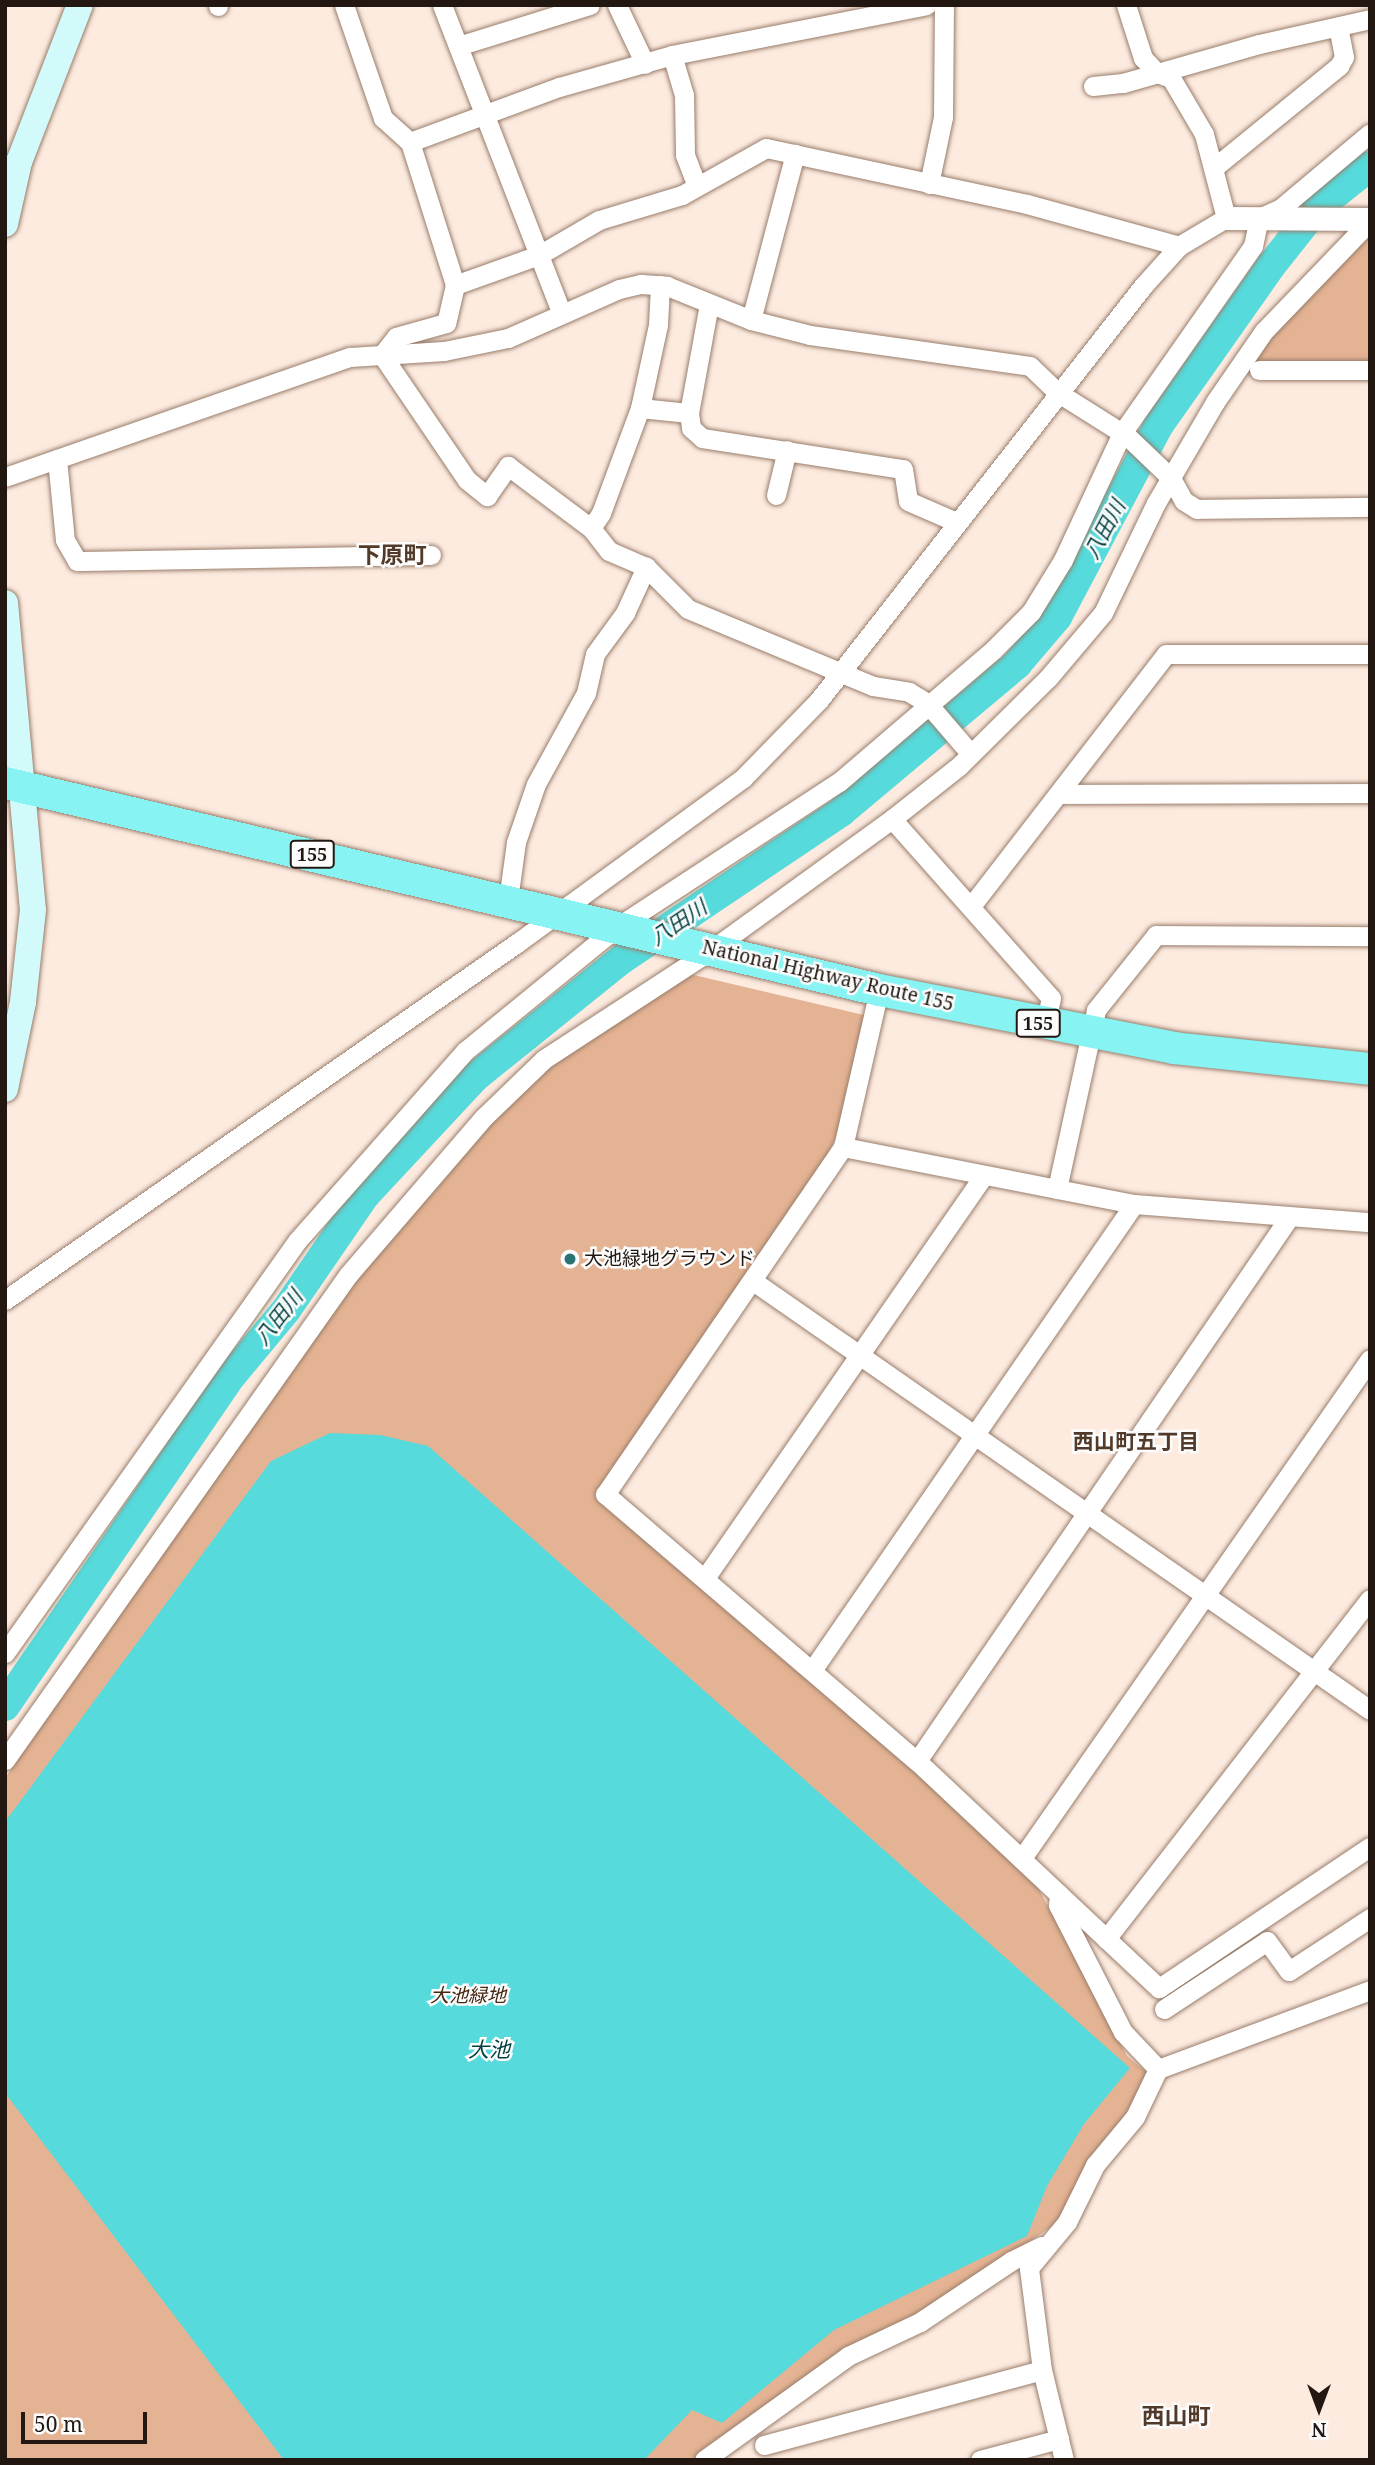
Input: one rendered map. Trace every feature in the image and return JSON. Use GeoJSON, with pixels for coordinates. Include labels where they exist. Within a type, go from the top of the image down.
{"type":"FeatureCollection","features":[{"type":"Feature","properties":{"kind":"highway","name":"National Highway Route 155"},"geometry":{"type":"LineString","coordinates":[[15,785],[509,900],[879,990],[1174,1048],[1370,1069]]}},
{"type":"Feature","properties":{"kind":"main road"},"geometry":{"type":"LineString","coordinates":[[5,224],[19,162],[80,5]]}},
{"type":"Feature","properties":{"kind":"main road"},"geometry":{"type":"LineString","coordinates":[[5,603],[15,785],[33,910],[23,1002],[5,1090]]}},
{"type":"Feature","properties":{"kind":"street"},"geometry":{"type":"LineString","coordinates":[[344,5],[383,118],[410,142],[455,285],[446,323],[396,337],[382,355]]}},
{"type":"Feature","properties":{"kind":"street"},"geometry":{"type":"LineString","coordinates":[[442,5],[562,314]]}},
{"type":"Feature","properties":{"kind":"street"},"geometry":{"type":"LineString","coordinates":[[458,46],[590,5]]}},
{"type":"Feature","properties":{"kind":"street"},"geometry":{"type":"LineString","coordinates":[[618,5],[645,64]]}},
{"type":"Feature","properties":{"kind":"street"},"geometry":{"type":"LineString","coordinates":[[410,142],[559,87],[672,55],[904,6],[926,5]]}},
{"type":"Feature","properties":{"kind":"street"},"geometry":{"type":"LineString","coordinates":[[929,184],[943,117],[944,5]]}},
{"type":"Feature","properties":{"kind":"street"},"geometry":{"type":"LineString","coordinates":[[1126,5],[1143,58],[1157,74],[1171,78],[1204,134],[1216,166],[1226,218]]}},
{"type":"Feature","properties":{"kind":"street"},"geometry":{"type":"LineString","coordinates":[[1093,86],[1157,74],[1370,19]]}},
{"type":"Feature","properties":{"kind":"street"},"geometry":{"type":"LineString","coordinates":[[1216,166],[1339,66],[1344,57],[1338,27]]}},
{"type":"Feature","properties":{"kind":"street"},"geometry":{"type":"LineString","coordinates":[[672,55],[684,95],[685,155],[697,186]]}},
{"type":"Feature","properties":{"kind":"street"},"geometry":{"type":"LineString","coordinates":[[1259,218],[1281,208],[1370,133]]}},
{"type":"Feature","properties":{"kind":"street"},"geometry":{"type":"LineString","coordinates":[[455,285],[539,255],[599,220],[697,186],[766,148],[929,184],[1179,246]]}},
{"type":"Feature","properties":{"kind":"street"},"geometry":{"type":"LineString","coordinates":[[751,320],[795,154]]}},
{"type":"Feature","properties":{"kind":"street"},"geometry":{"type":"LineString","coordinates":[[5,1300],[559,912],[743,778],[790,732],[1058,392],[1179,246],[1226,218],[1370,220]]}},
{"type":"Feature","properties":{"kind":"street"},"geometry":{"type":"LineString","coordinates":[[5,1653],[313,1221],[464,1051],[617,927],[839,782],[993,650],[1031,612],[1063,560],[1124,434],[1253,246],[1259,218]]}},
{"type":"Feature","properties":{"kind":"street"},"geometry":{"type":"LineString","coordinates":[[5,1760],[348,1275],[484,1118],[544,1059],[711,950],[892,819],[970,753],[1048,678],[1104,613],[1169,476],[1264,331],[1370,220]]}},
{"type":"Feature","properties":{"kind":"street"},"geometry":{"type":"LineString","coordinates":[[5,477],[350,357],[444,351],[508,338],[619,289],[660,285],[751,320],[810,335],[1030,366],[1058,392],[1124,434],[1169,476],[1184,501],[1197,509],[1370,507]]}},
{"type":"Feature","properties":{"kind":"street"},"geometry":{"type":"LineString","coordinates":[[591,528],[601,513],[640,408],[658,325],[660,285]]}},
{"type":"Feature","properties":{"kind":"street"},"geometry":{"type":"LineString","coordinates":[[709,304],[689,413],[691,428],[702,438],[903,469],[908,501],[956,522]]}},
{"type":"Feature","properties":{"kind":"street"},"geometry":{"type":"LineString","coordinates":[[382,355],[467,480],[487,496],[508,466],[591,528],[609,551],[646,567],[688,609],[838,673],[873,686],[909,692],[930,705],[970,753]]}},
{"type":"Feature","properties":{"kind":"street"},"geometry":{"type":"LineString","coordinates":[[1259,370],[1370,370]]}},
{"type":"Feature","properties":{"kind":"street"},"geometry":{"type":"LineString","coordinates":[[640,408],[689,413]]}},
{"type":"Feature","properties":{"kind":"street"},"geometry":{"type":"LineString","coordinates":[[776,495],[787,450]]}},
{"type":"Feature","properties":{"kind":"street"},"geometry":{"type":"LineString","coordinates":[[57,459],[65,540],[77,561],[431,555]]}},
{"type":"Feature","properties":{"kind":"street"},"geometry":{"type":"LineString","coordinates":[[509,900],[516,842],[536,784],[586,694],[595,654],[625,613],[646,567]]}},
{"type":"Feature","properties":{"kind":"street"},"geometry":{"type":"LineString","coordinates":[[972,905],[1166,654],[1370,654]]}},
{"type":"Feature","properties":{"kind":"street"},"geometry":{"type":"LineString","coordinates":[[1059,794],[1370,793]]}},
{"type":"Feature","properties":{"kind":"street"},"geometry":{"type":"LineString","coordinates":[[892,819],[972,905],[1051,998],[1045,1024]]}},
{"type":"Feature","properties":{"kind":"street"},"geometry":{"type":"LineString","coordinates":[[1057,1189],[1088,1033],[1096,1010],[1156,935],[1370,936]]}},
{"type":"Feature","properties":{"kind":"street"},"geometry":{"type":"LineString","coordinates":[[879,990],[843,1147],[604,1494],[813,1669],[1022,1858],[1159,1988],[1370,1847]]}},
{"type":"Feature","properties":{"kind":"street"},"geometry":{"type":"LineString","coordinates":[[843,1147],[1134,1204],[1370,1222]]}},
{"type":"Feature","properties":{"kind":"street"},"geometry":{"type":"LineString","coordinates":[[705,1578],[984,1175]]}},
{"type":"Feature","properties":{"kind":"street"},"geometry":{"type":"LineString","coordinates":[[813,1669],[1134,1204]]}},
{"type":"Feature","properties":{"kind":"street"},"geometry":{"type":"LineString","coordinates":[[916,1761],[1290,1216]]}},
{"type":"Feature","properties":{"kind":"street"},"geometry":{"type":"LineString","coordinates":[[752,1281],[1370,1710]]}},
{"type":"Feature","properties":{"kind":"street"},"geometry":{"type":"LineString","coordinates":[[1022,1858],[1370,1359]]}},
{"type":"Feature","properties":{"kind":"street"},"geometry":{"type":"LineString","coordinates":[[1106,1939],[1370,1599]]}},
{"type":"Feature","properties":{"kind":"street"},"geometry":{"type":"LineString","coordinates":[[1059,1894],[1058,1905],[1123,2032],[1158,2069]]}},
{"type":"Feature","properties":{"kind":"street"},"geometry":{"type":"LineString","coordinates":[[1164,2009],[1266,1941],[1289,1971],[1370,1918]]}},
{"type":"Feature","properties":{"kind":"street"},"geometry":{"type":"LineString","coordinates":[[1063,2460],[1042,2370],[1029,2268],[1043,2245],[1067,2222],[1096,2165],[1135,2118],[1158,2069],[1370,1990]]}},
{"type":"Feature","properties":{"kind":"street"},"geometry":{"type":"LineString","coordinates":[[704,2460],[848,2356],[920,2322],[1011,2261],[1043,2245]]}},
{"type":"Feature","properties":{"kind":"street"},"geometry":{"type":"LineString","coordinates":[[758,2422],[766,2452],[1042,2370]]}},
{"type":"Feature","properties":{"kind":"street"},"geometry":{"type":"LineString","coordinates":[[980,2460],[1059,2439]]}},
{"type":"Feature","properties":{"kind":"green space"},"geometry":{"type":"Polygon","coordinates":[[[1370,234],[1370,367],[1246,367],[1262,342],[1370,234]]]}},
{"type":"Feature","properties":{"kind":"green space","name":"大池"},"geometry":{"type":"Polygon","coordinates":[[[681,972],[868,1016],[844,1118],[827,1157],[595,1494],[903,1758],[1034,1880],[1127,2056],[1149,2074],[1062,2220],[694,2460],[5,2460],[5,1778],[349,1285],[487,1122],[549,1062],[681,972]]]}},
{"type":"Feature","properties":{"kind":"water","name":"大池"},"geometry":{"type":"Polygon","coordinates":[[[330,1433],[380,1435],[428,1446],[1130,2068],[1084,2124],[1047,2186],[1027,2236],[834,2330],[722,2423],[692,2410],[644,2460],[284,2460],[5,2093],[5,1822],[271,1461],[330,1433]]]}},
{"type":"Feature","properties":{"kind":"waterway","name":"八田川"},"geometry":{"type":"LineString","coordinates":[[5,1706],[232,1375],[286,1310],[365,1195],[475,1077],[622,959],[842,811],[1017,664],[1057,617],[1158,426],[1270,267],[1316,209],[1370,166]]}},
{"type":"Feature","properties":{"kind":"place","name":"大池緑地グラウンド"},"geometry":{"type":"Point","coordinates":[570,1259]}},
{"type":"Feature","properties":{"kind":"district","name":"下原町"},"geometry":{"type":"Point","coordinates":[392,554]}},
{"type":"Feature","properties":{"kind":"district","name":"西山町五丁目"},"geometry":{"type":"Point","coordinates":[1136,1441]}},
{"type":"Feature","properties":{"kind":"district","name":"西山町"},"geometry":{"type":"Point","coordinates":[1176,2415]}},
{"type":"Feature","properties":{"kind":"park label","name":"大池緑地"},"geometry":{"type":"Point","coordinates":[468,1996]}}]}
